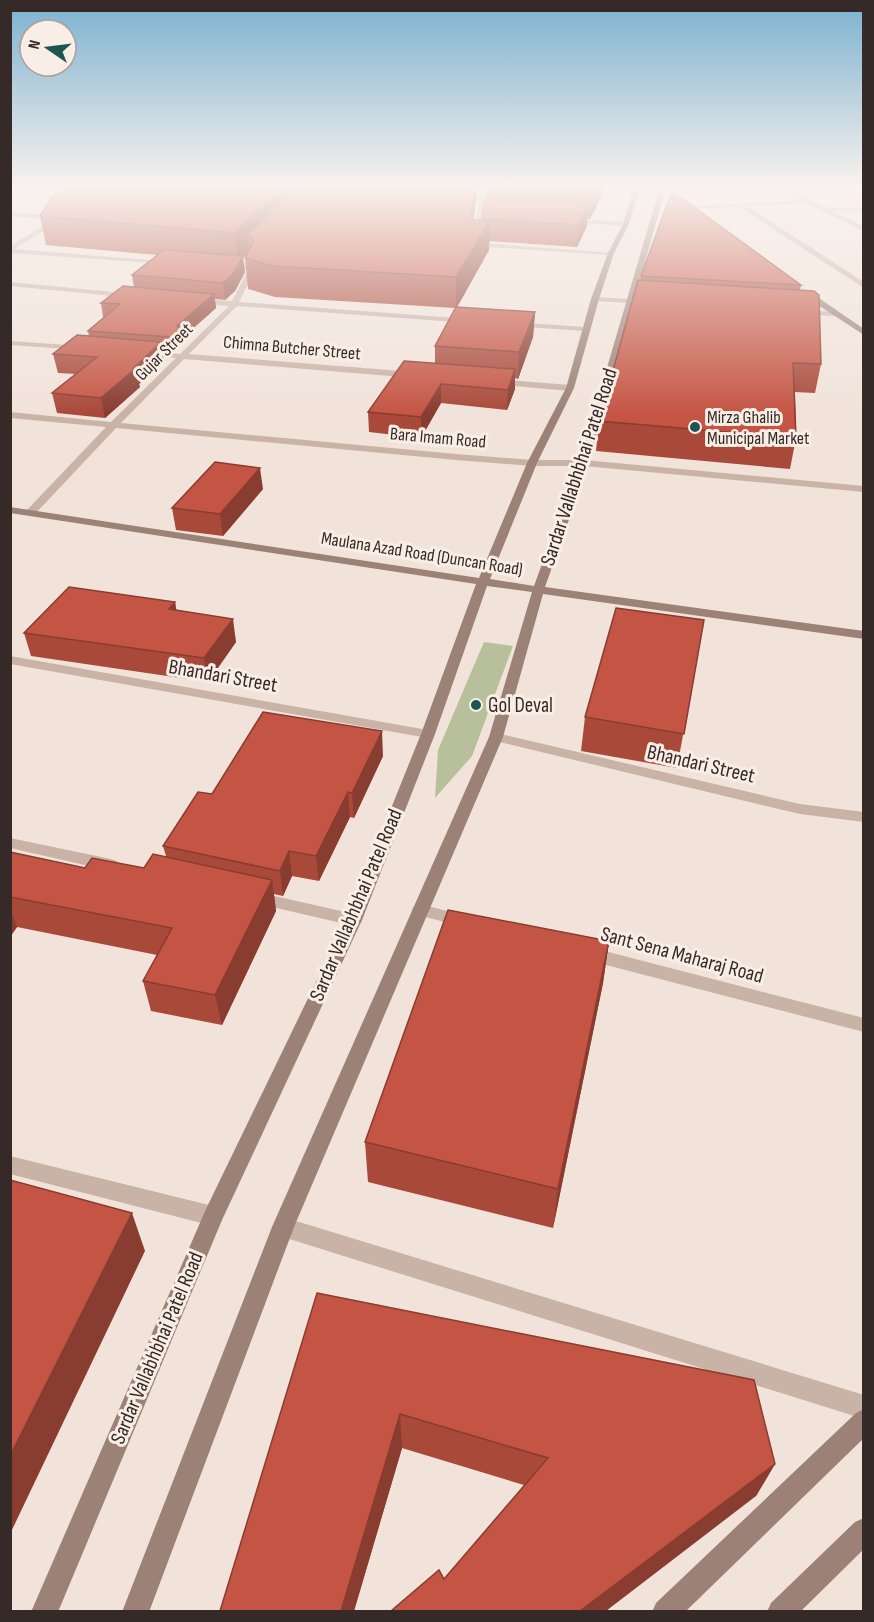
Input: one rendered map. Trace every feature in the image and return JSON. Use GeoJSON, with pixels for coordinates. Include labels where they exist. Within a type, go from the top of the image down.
{"type":"FeatureCollection","features":[{"type":"Feature","properties":{"kind":"main road","name":"Sardar Vallabhbhai Patel Road"},"geometry":{"type":"LineString","coordinates":[[44,1611],[213,1216],[354,920],[428,734],[483,582],[532,463],[570,388],[585,329],[608,263]]}},
{"type":"Feature","properties":{"kind":"main road","name":"Sardar Vallabhbhai Patel Road"},"geometry":{"type":"LineString","coordinates":[[135,1611],[283,1227],[496,737],[539,590],[584,463],[641,263]]}},
{"type":"Feature","properties":{"kind":"main road"},"geometry":{"type":"LineString","coordinates":[[797,288],[864,333]]}},
{"type":"Feature","properties":{"kind":"main road","name":"Maulana Azad Road (Duncan Road)"},"geometry":{"type":"LineString","coordinates":[[10,510],[483,582],[864,635]]}},
{"type":"Feature","properties":{"kind":"main road"},"geometry":{"type":"LineString","coordinates":[[665,1611],[864,1421]]}},
{"type":"Feature","properties":{"kind":"main road"},"geometry":{"type":"LineString","coordinates":[[780,1611],[864,1531]]}},
{"type":"Feature","properties":{"kind":"street"},"geometry":{"type":"LineString","coordinates":[[230,266],[241,267],[246,263]]}},
{"type":"Feature","properties":{"kind":"street"},"geometry":{"type":"LineString","coordinates":[[829,263],[864,286]]}},
{"type":"Feature","properties":{"kind":"street","name":"Gujar Street"},"geometry":{"type":"LineString","coordinates":[[31,512],[113,425],[234,305],[252,269],[241,267]]}},
{"type":"Feature","properties":{"kind":"street"},"geometry":{"type":"LineString","coordinates":[[10,284],[140,296]]}},
{"type":"Feature","properties":{"kind":"street"},"geometry":{"type":"LineString","coordinates":[[595,299],[652,302]]}},
{"type":"Feature","properties":{"kind":"street"},"geometry":{"type":"LineString","coordinates":[[187,301],[480,322]]}},
{"type":"Feature","properties":{"kind":"street"},"geometry":{"type":"LineString","coordinates":[[789,311],[835,314]]}},
{"type":"Feature","properties":{"kind":"street"},"geometry":{"type":"LineString","coordinates":[[503,324],[585,329]]}},
{"type":"Feature","properties":{"kind":"street"},"geometry":{"type":"LineString","coordinates":[[10,343],[92,349]]}},
{"type":"Feature","properties":{"kind":"street","name":"Chimna Butcher Street"},"geometry":{"type":"LineString","coordinates":[[138,352],[430,376]]}},
{"type":"Feature","properties":{"kind":"street"},"geometry":{"type":"LineString","coordinates":[[488,381],[570,388]]}},
{"type":"Feature","properties":{"kind":"street","name":"Bara Imam Road"},"geometry":{"type":"LineString","coordinates":[[10,415],[532,463],[584,463],[864,489]]}},
{"type":"Feature","properties":{"kind":"street","name":"Bhandari Street"},"geometry":{"type":"LineString","coordinates":[[10,660],[428,734]]}},
{"type":"Feature","properties":{"kind":"street","name":"Bhandari Street"},"geometry":{"type":"LineString","coordinates":[[496,737],[800,808],[864,817]]}},
{"type":"Feature","properties":{"kind":"street"},"geometry":{"type":"LineString","coordinates":[[10,843],[125,868]]}},
{"type":"Feature","properties":{"kind":"street"},"geometry":{"type":"LineString","coordinates":[[239,894],[354,920]]}},
{"type":"Feature","properties":{"kind":"street"},"geometry":{"type":"LineString","coordinates":[[420,910],[477,925]]}},
{"type":"Feature","properties":{"kind":"street","name":"Sant Sena Maharaj Road"},"geometry":{"type":"LineString","coordinates":[[568,948],[864,1025]]}},
{"type":"Feature","properties":{"kind":"street"},"geometry":{"type":"LineString","coordinates":[[10,1165],[213,1216]]}},
{"type":"Feature","properties":{"kind":"street"},"geometry":{"type":"LineString","coordinates":[[283,1227],[864,1407]]}},
{"type":"Feature","properties":{"kind":"green space"},"geometry":{"type":"Polygon","coordinates":[[[484,642],[513,646],[472,756],[435,798],[438,750],[484,642]]]}},
{"type":"Feature","properties":{"kind":"building"},"geometry":{"type":"Polygon","coordinates":[[[148,263],[239,263],[233,274],[223,283],[132,275],[148,263]]]}},
{"type":"Feature","properties":{"kind":"building"},"geometry":{"type":"Polygon","coordinates":[[[261,263],[465,263],[456,277],[272,266],[261,263]]]}},
{"type":"Feature","properties":{"kind":"building"},"geometry":{"type":"Polygon","coordinates":[[[646,263],[770,263],[801,285],[641,276],[646,263]]]}},
{"type":"Feature","properties":{"kind":"building"},"geometry":{"type":"Polygon","coordinates":[[[638,280],[814,291],[819,295],[821,364],[793,363],[796,438],[599,421],[638,280]]]}},
{"type":"Feature","properties":{"kind":"building"},"geometry":{"type":"Polygon","coordinates":[[[123,286],[214,294],[177,326],[179,329],[171,337],[88,331],[120,304],[101,303],[123,286]]]}},
{"type":"Feature","properties":{"kind":"building"},"geometry":{"type":"Polygon","coordinates":[[[456,307],[535,312],[519,352],[435,346],[456,307]]]}},
{"type":"Feature","properties":{"kind":"building"},"geometry":{"type":"Polygon","coordinates":[[[77,335],[161,342],[134,368],[136,368],[101,398],[52,393],[97,357],[53,354],[77,335]]]}},
{"type":"Feature","properties":{"kind":"building"},"geometry":{"type":"Polygon","coordinates":[[[404,361],[515,369],[508,390],[441,384],[421,417],[368,412],[404,361]]]}},
{"type":"Feature","properties":{"kind":"building"},"geometry":{"type":"Polygon","coordinates":[[[215,462],[260,468],[220,514],[172,508],[215,462]]]}},
{"type":"Feature","properties":{"kind":"building"},"geometry":{"type":"Polygon","coordinates":[[[69,587],[175,602],[169,609],[233,619],[204,658],[24,633],[69,587]]]}},
{"type":"Feature","properties":{"kind":"building"},"geometry":{"type":"Polygon","coordinates":[[[616,608],[704,620],[684,734],[585,717],[616,608]]]}},
{"type":"Feature","properties":{"kind":"building"},"geometry":{"type":"Polygon","coordinates":[[[263,712],[382,731],[352,793],[348,792],[316,856],[289,851],[280,871],[163,846],[198,792],[212,794],[263,712]]]}},
{"type":"Feature","properties":{"kind":"building"},"geometry":{"type":"Polygon","coordinates":[[[10,852],[85,868],[92,858],[144,868],[153,854],[272,880],[215,995],[143,981],[172,928],[10,897],[10,852]]]}},
{"type":"Feature","properties":{"kind":"building"},"geometry":{"type":"Polygon","coordinates":[[[448,910],[609,941],[558,1189],[365,1142],[448,910]]]}},
{"type":"Feature","properties":{"kind":"building"},"geometry":{"type":"Polygon","coordinates":[[[10,1180],[132,1213],[10,1456],[10,1180]]]}},
{"type":"Feature","properties":{"kind":"building"},"geometry":{"type":"Polygon","coordinates":[[[317,1293],[754,1380],[775,1464],[580,1611],[391,1611],[439,1570],[444,1579],[548,1458],[400,1414],[341,1611],[220,1611],[317,1293]]]}},
{"type":"Feature","properties":{"kind":"place","name":"Mirza Ghalib Municipal Market"},"geometry":{"type":"Point","coordinates":[695,427]}},
{"type":"Feature","properties":{"kind":"place","name":"Gol Deval"},"geometry":{"type":"Point","coordinates":[476,705]}}]}
